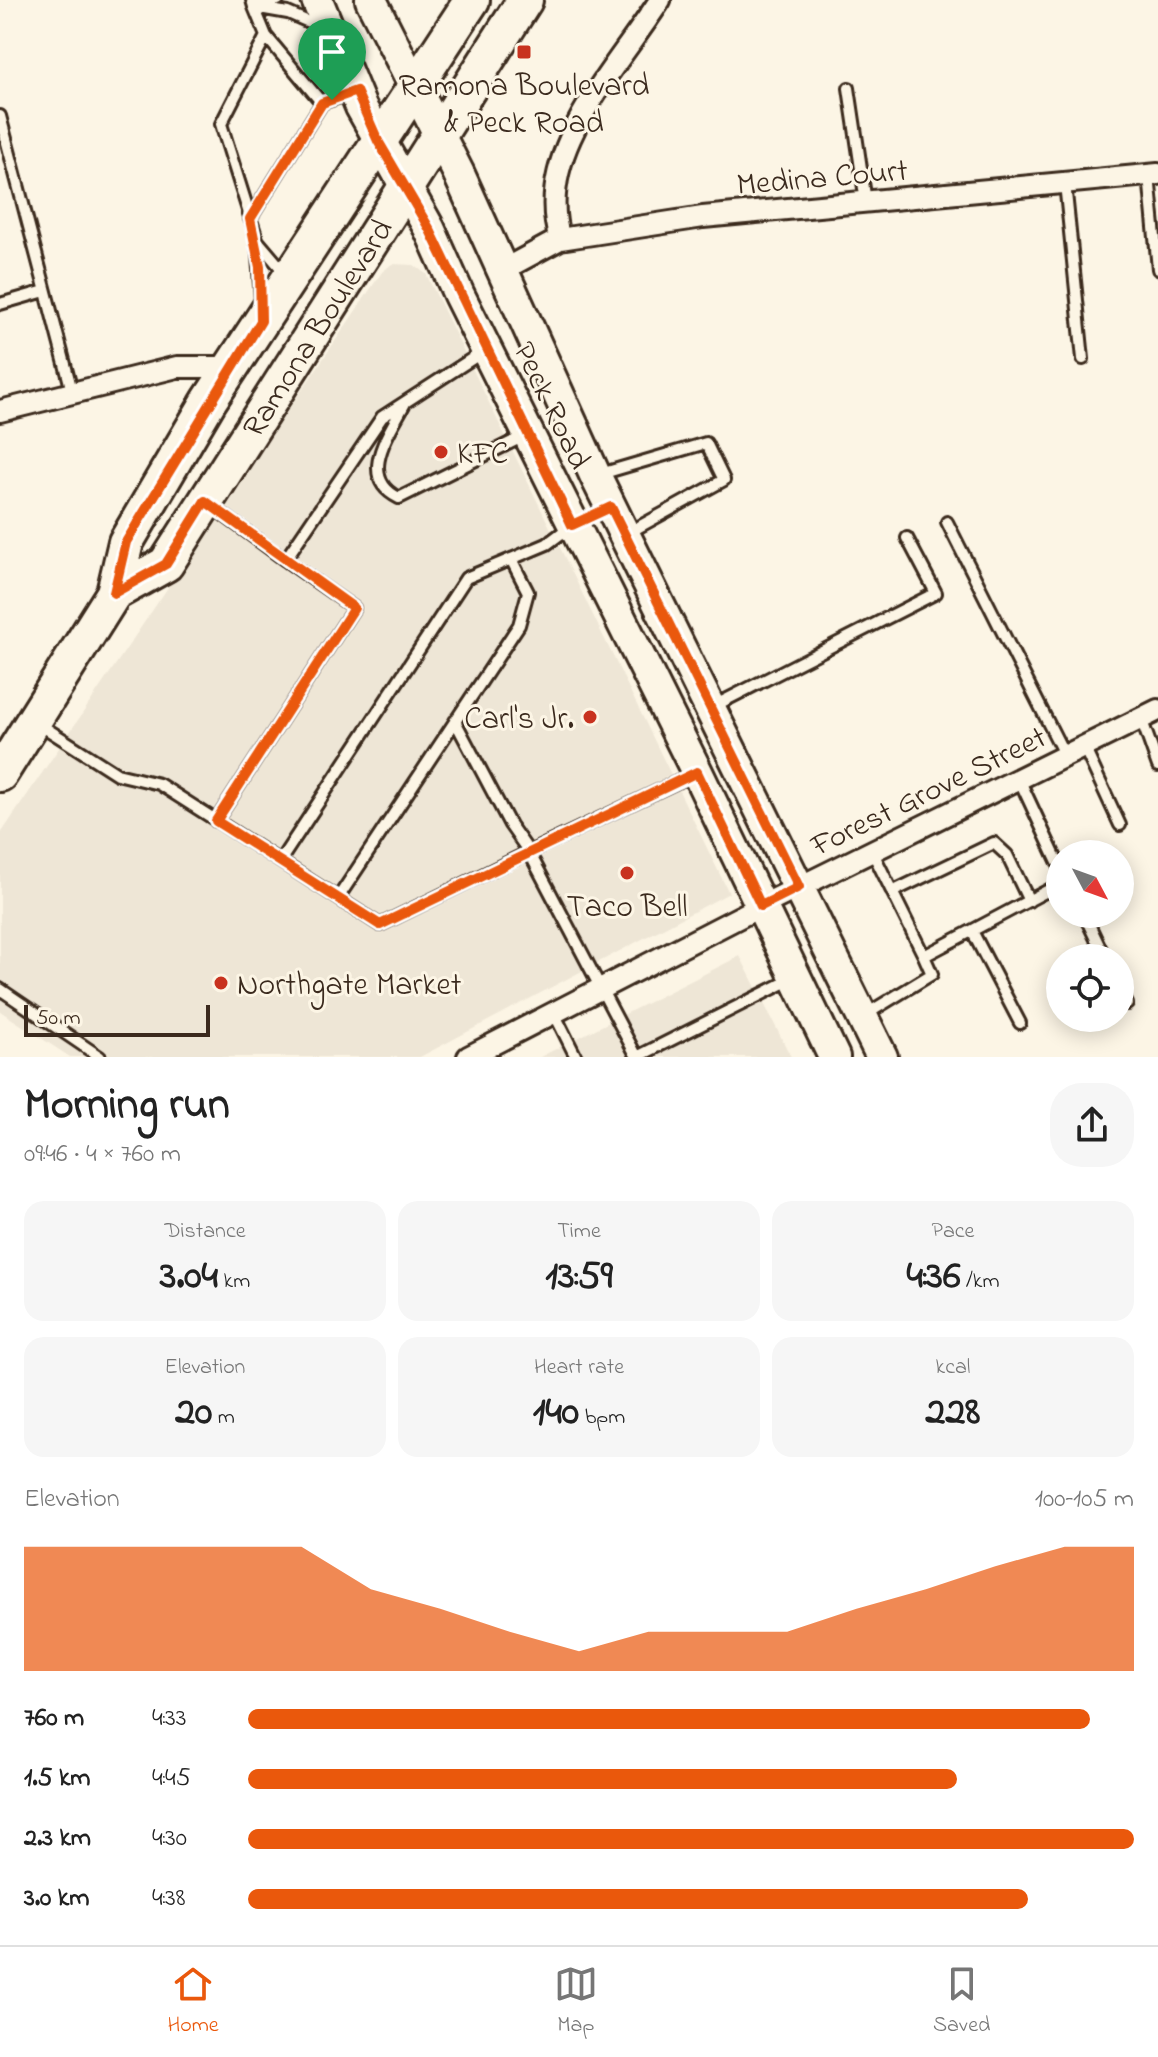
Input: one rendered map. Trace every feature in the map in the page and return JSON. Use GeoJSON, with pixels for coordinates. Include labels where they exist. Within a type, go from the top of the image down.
{"type":"FeatureCollection","features":[{"type":"Feature","properties":{"kind":"main road","name":"Peck Road"},"geometry":{"type":"LineString","coordinates":[[317,0],[378,141],[407,185],[834,1057]]}},
{"type":"Feature","properties":{"kind":"main road","name":"Peck Road"},"geometry":{"type":"LineString","coordinates":[[371,0],[439,133],[624,535],[882,1057]]}},
{"type":"Feature","properties":{"kind":"main road","name":"Ramona Boulevard"},"geometry":{"type":"LineString","coordinates":[[0,774],[114,593],[126,542],[231,367],[472,0]]}},
{"type":"Feature","properties":{"kind":"main road","name":"Ramona Boulevard"},"geometry":{"type":"LineString","coordinates":[[114,593],[166,564],[525,0]]}},
{"type":"Feature","properties":{"kind":"main road"},"geometry":{"type":"LineString","coordinates":[[572,525],[611,507]]}},
{"type":"Feature","properties":{"kind":"street"},"geometry":{"type":"LineString","coordinates":[[560,239],[554,220],[554,189],[572,132],[660,0]]}},
{"type":"Feature","properties":{"kind":"street","name":"Medina Court"},"geometry":{"type":"LineString","coordinates":[[501,271],[560,239],[703,217],[1153,174]]}},
{"type":"Feature","properties":{"kind":"street"},"geometry":{"type":"LineString","coordinates":[[0,411],[177,367],[231,367]]}},
{"type":"Feature","properties":{"kind":"street","name":"Forest Grove Street"},"geometry":{"type":"LineString","coordinates":[[479,1055],[761,906],[1150,714]]}},
{"type":"Feature","properties":{"kind":"lane"},"geometry":{"type":"LineString","coordinates":[[253,4],[278,0]]}},
{"type":"Feature","properties":{"kind":"lane"},"geometry":{"type":"LineString","coordinates":[[253,4],[288,13],[330,31]]}},
{"type":"Feature","properties":{"kind":"lane"},"geometry":{"type":"LineString","coordinates":[[253,4],[266,36],[322,103]]}},
{"type":"Feature","properties":{"kind":"lane"},"geometry":{"type":"LineString","coordinates":[[261,321],[257,239],[221,124],[266,36]]}},
{"type":"Feature","properties":{"kind":"lane"},"geometry":{"type":"LineString","coordinates":[[849,88],[866,202]]}},
{"type":"Feature","properties":{"kind":"lane"},"geometry":{"type":"LineString","coordinates":[[250,219],[322,103],[356,91]]}},
{"type":"Feature","properties":{"kind":"lane"},"geometry":{"type":"LineString","coordinates":[[0,116],[72,391]]}},
{"type":"Feature","properties":{"kind":"lane"},"geometry":{"type":"LineString","coordinates":[[1153,174],[1158,269]]}},
{"type":"Feature","properties":{"kind":"lane"},"geometry":{"type":"LineString","coordinates":[[1065,183],[1083,359]]}},
{"type":"Feature","properties":{"kind":"lane"},"geometry":{"type":"LineString","coordinates":[[257,239],[289,278]]}},
{"type":"Feature","properties":{"kind":"lane"},"geometry":{"type":"LineString","coordinates":[[0,304],[45,291]]}},
{"type":"Feature","properties":{"kind":"lane"},"geometry":{"type":"LineString","coordinates":[[285,560],[382,417],[486,350]]}},
{"type":"Feature","properties":{"kind":"lane"},"geometry":{"type":"LineString","coordinates":[[406,401],[378,455],[376,473],[382,484],[399,498],[528,434]]}},
{"type":"Feature","properties":{"kind":"lane"},"geometry":{"type":"LineString","coordinates":[[595,475],[706,443],[724,480],[624,535]]}},
{"type":"Feature","properties":{"kind":"lane"},"geometry":{"type":"LineString","coordinates":[[205,501],[354,608],[216,821]]}},
{"type":"Feature","properties":{"kind":"lane"},"geometry":{"type":"LineString","coordinates":[[947,522],[1074,751],[1120,825]]}},
{"type":"Feature","properties":{"kind":"lane"},"geometry":{"type":"LineString","coordinates":[[280,861],[466,578],[547,544],[572,525]]}},
{"type":"Feature","properties":{"kind":"lane"},"geometry":{"type":"LineString","coordinates":[[710,708],[936,593],[907,538]]}},
{"type":"Feature","properties":{"kind":"lane"},"geometry":{"type":"LineString","coordinates":[[338,898],[519,625],[528,592],[511,559]]}},
{"type":"Feature","properties":{"kind":"lane"},"geometry":{"type":"LineString","coordinates":[[1150,714],[1158,766]]}},
{"type":"Feature","properties":{"kind":"lane"},"geometry":{"type":"LineString","coordinates":[[34,721],[117,774],[159,784],[380,925],[697,772]]}},
{"type":"Feature","properties":{"kind":"lane"},"geometry":{"type":"LineString","coordinates":[[455,721],[510,825],[529,852],[637,1057],[796,977]]}},
{"type":"Feature","properties":{"kind":"lane"},"geometry":{"type":"LineString","coordinates":[[1019,779],[1047,840]]}},
{"type":"Feature","properties":{"kind":"lane"},"geometry":{"type":"LineString","coordinates":[[892,892],[994,843],[1007,855],[1029,901]]}},
{"type":"Feature","properties":{"kind":"lane"},"geometry":{"type":"LineString","coordinates":[[862,1016],[932,974],[872,851]]}},
{"type":"Feature","properties":{"kind":"lane"},"geometry":{"type":"LineString","coordinates":[[924,956],[1046,892]]}},
{"type":"Feature","properties":{"kind":"lane"},"geometry":{"type":"LineString","coordinates":[[972,931],[1020,1023]]}},
{"type":"Feature","properties":{"kind":"lane"},"geometry":{"type":"LineString","coordinates":[[0,989],[100,1057]]}},
{"type":"Feature","properties":{"kind":"lane"},"geometry":{"type":"LineString","coordinates":[[554,1013],[576,1057]]}},
{"type":"Feature","properties":{"kind":"shaded area"},"geometry":{"type":"Polygon","coordinates":[[[392,264],[414,265],[426,274],[729,893],[420,1057],[70,1057],[0,1011],[0,835],[382,272],[392,264]]]}},
{"type":"Feature","properties":{"kind":"shaded area"},"geometry":{"type":"Polygon","coordinates":[[[740,956],[791,1057],[540,1057],[740,956]]]}},
{"type":"Feature","properties":{"kind":"place","name":"Ramona Boulevard & Peck Road"},"geometry":{"type":"Point","coordinates":[524,52]}},
{"type":"Feature","properties":{"kind":"place","name":"KFC"},"geometry":{"type":"Point","coordinates":[441,452]}},
{"type":"Feature","properties":{"kind":"place","name":"Carl's Jr."},"geometry":{"type":"Point","coordinates":[590,717]}},
{"type":"Feature","properties":{"kind":"place","name":"Taco Bell"},"geometry":{"type":"Point","coordinates":[627,873]}},
{"type":"Feature","properties":{"kind":"place","name":"Northgate Market"},"geometry":{"type":"Point","coordinates":[221,983]}},
{"type":"Feature","properties":{"kind":"route"},"geometry":{"type":"LineString","coordinates":[[356,91],[378,141],[407,185],[429,228],[572,525],[611,507],[799,887],[761,906],[697,772],[380,925],[216,821],[354,608],[205,501],[166,564],[114,593],[126,542],[209,401],[261,321],[257,239],[250,219],[322,103],[332,100],[356,91]]}}]}
